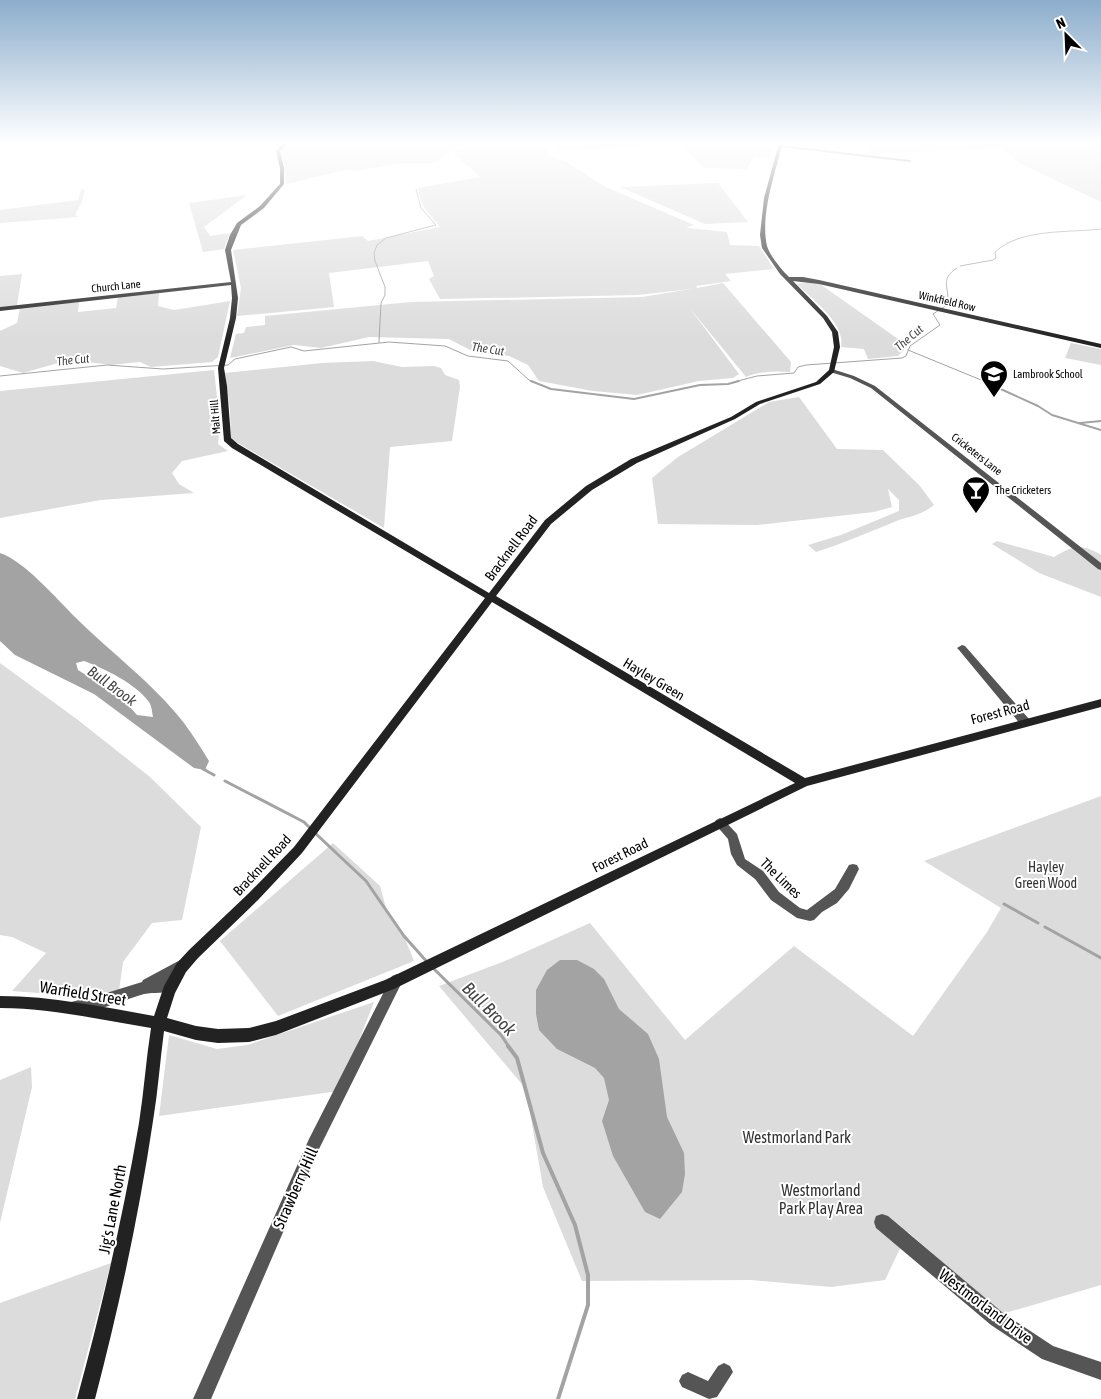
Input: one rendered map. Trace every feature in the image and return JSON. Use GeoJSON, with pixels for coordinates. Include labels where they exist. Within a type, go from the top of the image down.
{"type":"FeatureCollection","features":[{"type":"Feature","properties":{"kind":"main road","name":"Malt Hill"},"geometry":{"type":"LineString","coordinates":[[260,208],[239,224],[228,250],[234,283],[233,318],[222,365],[227,439],[235,446],[492,598]]}},
{"type":"Feature","properties":{"kind":"main road"},"geometry":{"type":"LineString","coordinates":[[765,208],[763,235],[765,248],[788,279],[826,317],[835,332],[837,347],[834,365]]}},
{"type":"Feature","properties":{"kind":"main road","name":"Winkfield Row"},"geometry":{"type":"LineString","coordinates":[[788,279],[819,282],[1101,346]]}},
{"type":"Feature","properties":{"kind":"main road","name":"Church Lane"},"geometry":{"type":"LineString","coordinates":[[0,309],[234,283]]}},
{"type":"Feature","properties":{"kind":"main road","name":"Bracknell Road"},"geometry":{"type":"LineString","coordinates":[[160,1023],[170,986],[184,964],[255,896],[298,850],[492,598],[548,522],[589,488],[634,461],[733,418],[758,403],[818,383],[834,365]]}},
{"type":"Feature","properties":{"kind":"main road","name":"Hayley Green"},"geometry":{"type":"LineString","coordinates":[[492,598],[804,782]]}},
{"type":"Feature","properties":{"kind":"main road","name":"Forest Road"},"geometry":{"type":"LineString","coordinates":[[160,1023],[196,1034],[235,1037],[249,1035],[298,1021],[436,962],[804,782],[1101,703]]}},
{"type":"Feature","properties":{"kind":"main road","name":"Warfield Street"},"geometry":{"type":"LineString","coordinates":[[0,1002],[23,1002],[63,1007],[160,1023]]}},
{"type":"Feature","properties":{"kind":"main road","name":"Jig's Lane North"},"geometry":{"type":"LineString","coordinates":[[86,1399],[102,1342],[124,1242],[146,1119],[160,1023]]}},
{"type":"Feature","properties":{"kind":"street","name":"Cricketers Lane"},"geometry":{"type":"LineString","coordinates":[[834,365],[852,377],[873,387],[1101,567]]}},
{"type":"Feature","properties":{"kind":"street"},"geometry":{"type":"LineString","coordinates":[[962,648],[1026,722]]}},
{"type":"Feature","properties":{"kind":"street","name":"The Limes"},"geometry":{"type":"LineString","coordinates":[[720,823],[733,837],[741,862],[759,876],[775,896],[790,909],[804,916],[810,916],[840,892],[846,886],[853,869]]}},
{"type":"Feature","properties":{"kind":"street"},"geometry":{"type":"LineString","coordinates":[[136,990],[184,964]]}},
{"type":"Feature","properties":{"kind":"street","name":"Strawberry Hill"},"geometry":{"type":"LineString","coordinates":[[202,1399],[314,1144],[397,980]]}},
{"type":"Feature","properties":{"kind":"street"},"geometry":{"type":"LineString","coordinates":[[63,1007],[102,1002],[136,990],[158,985],[170,986]]}},
{"type":"Feature","properties":{"kind":"street","name":"Westmorland Drive"},"geometry":{"type":"LineString","coordinates":[[882,1222],[997,1319],[1048,1353],[1101,1371]]}},
{"type":"Feature","properties":{"kind":"street"},"geometry":{"type":"LineString","coordinates":[[688,1380],[713,1395],[724,1372]]}},
{"type":"Feature","properties":{"kind":"green space"},"geometry":{"type":"Polygon","coordinates":[[[79,208],[75,215],[79,217],[0,223],[0,210],[79,208]]]}},
{"type":"Feature","properties":{"kind":"green space"},"geometry":{"type":"Polygon","coordinates":[[[191,208],[229,208],[204,227],[210,236],[230,233],[224,249],[203,252],[191,208]]]}},
{"type":"Feature","properties":{"kind":"green space"},"geometry":{"type":"Polygon","coordinates":[[[425,208],[655,208],[694,225],[688,228],[727,232],[730,245],[759,246],[774,269],[725,274],[731,281],[696,286],[697,288],[723,283],[791,362],[790,372],[767,372],[746,377],[689,307],[739,374],[733,378],[699,381],[637,395],[593,391],[539,381],[528,365],[509,356],[476,353],[449,339],[369,337],[321,348],[294,345],[230,358],[236,334],[244,333],[246,327],[265,325],[265,316],[411,302],[642,297],[691,289],[638,295],[440,299],[429,279],[434,276],[428,261],[329,273],[334,307],[237,316],[241,288],[233,250],[362,236],[368,241],[440,227],[425,208]]]}},
{"type":"Feature","properties":{"kind":"green space"},"geometry":{"type":"Polygon","coordinates":[[[669,208],[737,208],[748,222],[705,224],[669,208]]]}},
{"type":"Feature","properties":{"kind":"green space"},"geometry":{"type":"Polygon","coordinates":[[[22,274],[17,305],[0,307],[0,276],[22,274]]]}},
{"type":"Feature","properties":{"kind":"green space"},"geometry":{"type":"Polygon","coordinates":[[[809,282],[820,284],[908,346],[898,356],[868,359],[864,349],[841,347],[841,338],[833,321],[819,304],[797,284],[809,282]]]}},
{"type":"Feature","properties":{"kind":"green space"},"geometry":{"type":"Polygon","coordinates":[[[159,293],[158,306],[174,310],[230,301],[218,357],[212,362],[151,367],[140,362],[111,365],[65,361],[23,373],[0,366],[0,331],[17,323],[20,308],[79,302],[78,312],[116,308],[118,297],[159,293]]]}},
{"type":"Feature","properties":{"kind":"green space"},"geometry":{"type":"Polygon","coordinates":[[[1071,343],[1101,349],[1101,365],[1065,358],[1071,343]]]}},
{"type":"Feature","properties":{"kind":"green space"},"geometry":{"type":"Polygon","coordinates":[[[373,361],[402,367],[434,366],[441,368],[445,375],[459,380],[460,387],[452,441],[390,447],[384,528],[231,439],[230,410],[225,373],[322,363],[373,361]]]}},
{"type":"Feature","properties":{"kind":"green space"},"geometry":{"type":"Polygon","coordinates":[[[214,370],[220,423],[218,444],[228,451],[182,461],[172,473],[179,484],[194,493],[101,500],[0,518],[0,391],[214,370]]]}},
{"type":"Feature","properties":{"kind":"green space"},"geometry":{"type":"Polygon","coordinates":[[[799,397],[837,449],[883,450],[920,486],[934,505],[926,511],[816,552],[808,545],[841,535],[899,511],[899,500],[888,489],[892,507],[874,512],[757,525],[658,524],[652,478],[678,457],[769,402],[799,397]]]}},
{"type":"Feature","properties":{"kind":"green space"},"geometry":{"type":"Polygon","coordinates":[[[997,541],[1054,557],[1066,550],[1077,547],[1094,551],[1101,555],[1101,597],[1039,573],[992,544],[997,541]]]}},
{"type":"Feature","properties":{"kind":"green space"},"geometry":{"type":"Polygon","coordinates":[[[0,663],[78,720],[150,777],[201,827],[182,920],[152,923],[123,962],[119,991],[76,996],[12,991],[46,953],[12,937],[0,935],[0,663]]]}},
{"type":"Feature","properties":{"kind":"green space","name":"Westmorland Park"},"geometry":{"type":"Polygon","coordinates":[[[1101,796],[1101,1285],[1002,1314],[908,1232],[885,1280],[831,1287],[751,1280],[582,1281],[543,1187],[526,1089],[439,986],[505,961],[590,923],[685,1040],[794,946],[913,1036],[987,932],[1001,908],[924,861],[1101,796]]]}},
{"type":"Feature","properties":{"kind":"green space"},"geometry":{"type":"Polygon","coordinates":[[[333,843],[380,886],[388,915],[404,936],[414,961],[278,1016],[220,941],[333,843]]]}},
{"type":"Feature","properties":{"kind":"green space"},"geometry":{"type":"Polygon","coordinates":[[[374,1002],[339,1091],[159,1116],[169,1035],[217,1049],[247,1045],[374,1002]]]}},
{"type":"Feature","properties":{"kind":"green space"},"geometry":{"type":"Polygon","coordinates":[[[31,1067],[32,1087],[0,1223],[0,1080],[31,1067]]]}},
{"type":"Feature","properties":{"kind":"green space"},"geometry":{"type":"Polygon","coordinates":[[[111,1263],[75,1399],[0,1399],[0,1303],[111,1263]]]}},
{"type":"Feature","properties":{"kind":"shaded area"},"geometry":{"type":"Polygon","coordinates":[[[0,553],[19,563],[88,630],[159,694],[184,723],[209,761],[205,770],[194,768],[94,694],[15,655],[0,641],[0,553]],[[84,661],[76,663],[78,670],[121,697],[137,715],[153,717],[150,704],[136,689],[110,672],[84,661]]]}},
{"type":"Feature","properties":{"kind":"shaded area"},"geometry":{"type":"Polygon","coordinates":[[[560,960],[577,960],[594,969],[604,979],[619,1009],[648,1034],[659,1059],[667,1117],[684,1153],[685,1174],[682,1192],[660,1219],[645,1212],[613,1156],[602,1121],[609,1100],[604,1078],[595,1068],[557,1049],[539,1030],[536,1014],[536,990],[547,970],[560,960]]]}},
{"type":"Feature","properties":{"kind":"waterway"},"geometry":{"type":"LineString","coordinates":[[379,342],[381,303],[385,295],[385,287],[375,261],[374,253],[377,245],[386,238],[436,225],[421,208]]}},
{"type":"Feature","properties":{"kind":"waterway","name":"The Cut"},"geometry":{"type":"LineString","coordinates":[[960,266],[993,260],[996,258],[995,252],[1006,244],[1031,235],[1101,229]]}},
{"type":"Feature","properties":{"kind":"waterway","name":"The Cut"},"geometry":{"type":"LineString","coordinates":[[908,350],[910,346],[940,325],[933,314],[947,305],[946,285],[948,276],[957,268]]}},
{"type":"Feature","properties":{"kind":"waterway","name":"The Cut"},"geometry":{"type":"LineString","coordinates":[[0,376],[107,365],[163,369],[228,365],[235,359],[291,347],[304,351],[389,342],[445,346],[468,356],[508,361],[529,380],[534,382]]}},
{"type":"Feature","properties":{"kind":"waterway","name":"The Cut"},"geometry":{"type":"LineString","coordinates":[[734,382],[757,376],[794,373],[798,367],[806,365],[902,358],[906,356],[908,350]]}},
{"type":"Feature","properties":{"kind":"waterway"},"geometry":{"type":"LineString","coordinates":[[908,350],[986,382]]}},
{"type":"Feature","properties":{"kind":"waterway","name":"The Cut"},"geometry":{"type":"LineString","coordinates":[[531,381],[551,389],[634,399],[700,385],[728,384],[739,381]]}},
{"type":"Feature","properties":{"kind":"waterway"},"geometry":{"type":"LineString","coordinates":[[983,381],[1038,406],[1052,415],[1101,430]]}},
{"type":"Feature","properties":{"kind":"waterway"},"geometry":{"type":"LineString","coordinates":[[1080,423],[1101,421]]}},
{"type":"Feature","properties":{"kind":"waterway","name":"Bull Brook"},"geometry":{"type":"LineString","coordinates":[[202,768],[206,770]]}},
{"type":"Feature","properties":{"kind":"waterway","name":"Bull Brook"},"geometry":{"type":"LineString","coordinates":[[203,769],[214,775]]}},
{"type":"Feature","properties":{"kind":"waterway","name":"Bull Brook"},"geometry":{"type":"LineString","coordinates":[[225,781],[304,822],[310,828]]}},
{"type":"Feature","properties":{"kind":"waterway","name":"Bull Brook"},"geometry":{"type":"LineString","coordinates":[[314,832],[366,881],[404,936],[428,963]]}},
{"type":"Feature","properties":{"kind":"waterway"},"geometry":{"type":"LineString","coordinates":[[1004,904],[1038,923]]}},
{"type":"Feature","properties":{"kind":"waterway"},"geometry":{"type":"LineString","coordinates":[[1045,927],[1101,958]]}},
{"type":"Feature","properties":{"kind":"waterway","name":"Bull Brook"},"geometry":{"type":"LineString","coordinates":[[432,967],[501,1035],[509,1047]]}},
{"type":"Feature","properties":{"kind":"waterway","name":"Bull Brook"},"geometry":{"type":"LineString","coordinates":[[508,1046],[517,1058],[543,1153],[575,1225],[588,1275],[588,1305],[558,1399]]}},
{"type":"Feature","properties":{"kind":"place","name":"Lambrook School"},"geometry":{"type":"Point","coordinates":[994,398]}},
{"type":"Feature","properties":{"kind":"place","name":"The Cricketers"},"geometry":{"type":"Point","coordinates":[976,514]}},
{"type":"Feature","properties":{"kind":"park label","name":"Hayley Green Wood"},"geometry":{"type":"Point","coordinates":[1046,876]}},
{"type":"Feature","properties":{"kind":"park label","name":"Westmorland Park Play Area"},"geometry":{"type":"Point","coordinates":[821,1199]}}]}
